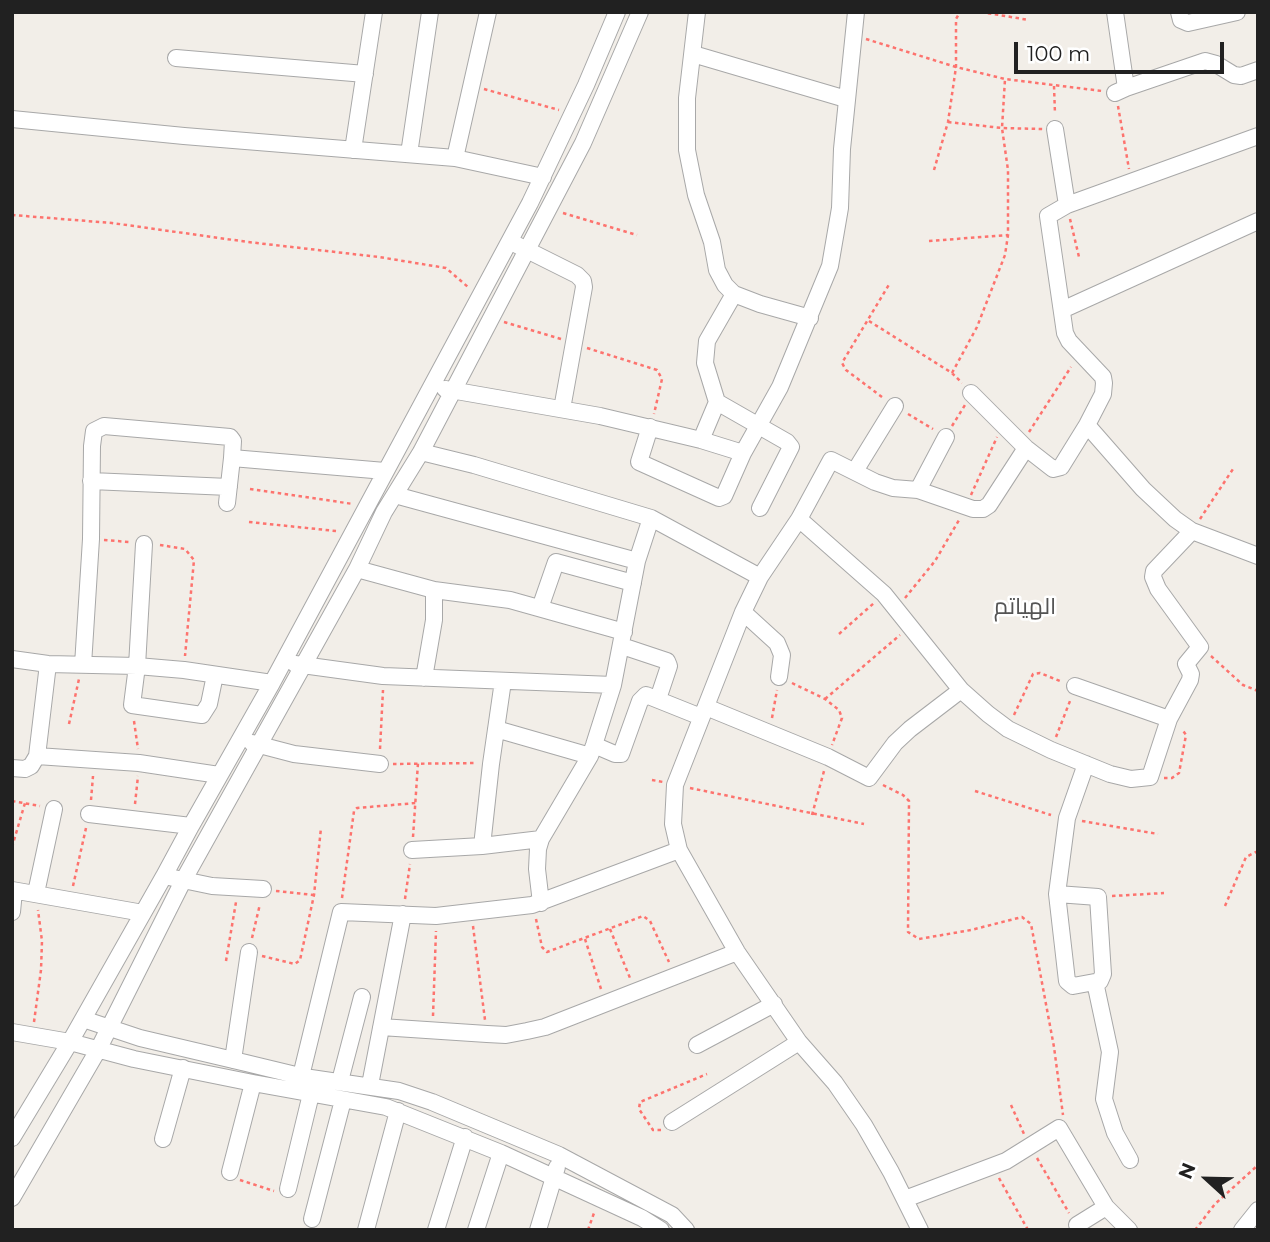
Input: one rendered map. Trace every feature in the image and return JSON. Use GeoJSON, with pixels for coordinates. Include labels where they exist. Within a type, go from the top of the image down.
{"type":"FeatureCollection","features":[{"type":"Feature","properties":{"kind":"street"},"geometry":{"type":"LineString","coordinates":[[353,150],[374,12]]}},
{"type":"Feature","properties":{"kind":"street"},"geometry":{"type":"LineString","coordinates":[[409,154],[430,12]]}},
{"type":"Feature","properties":{"kind":"street"},"geometry":{"type":"LineString","coordinates":[[454,158],[488,12]]}},
{"type":"Feature","properties":{"kind":"street"},"geometry":{"type":"LineString","coordinates":[[12,1138],[144,913],[354,532],[543,177],[617,12]]}},
{"type":"Feature","properties":{"kind":"street"},"geometry":{"type":"LineString","coordinates":[[12,1198],[98,1050],[183,881],[357,569],[384,512],[421,452],[601,105],[640,12]]}},
{"type":"Feature","properties":{"kind":"street"},"geometry":{"type":"LineString","coordinates":[[697,12],[687,98],[687,150],[696,195],[712,242],[717,270],[725,285],[734,294],[810,318]]}},
{"type":"Feature","properties":{"kind":"street"},"geometry":{"type":"LineString","coordinates":[[650,427],[639,462],[719,498],[725,494],[743,453],[780,387],[830,266],[836,239],[846,99],[856,12]]}},
{"type":"Feature","properties":{"kind":"street"},"geometry":{"type":"LineString","coordinates":[[1115,12],[1121,90],[1205,61],[1234,75],[1241,76],[1258,70]]}},
{"type":"Feature","properties":{"kind":"street"},"geometry":{"type":"LineString","coordinates":[[1179,12],[1181,20],[1188,23],[1237,12]]}},
{"type":"Feature","properties":{"kind":"street"},"geometry":{"type":"LineString","coordinates":[[693,54],[846,99]]}},
{"type":"Feature","properties":{"kind":"street"},"geometry":{"type":"LineString","coordinates":[[176,58],[365,74]]}},
{"type":"Feature","properties":{"kind":"street"},"geometry":{"type":"LineString","coordinates":[[12,119],[454,158],[543,177]]}},
{"type":"Feature","properties":{"kind":"street"},"geometry":{"type":"LineString","coordinates":[[1055,129],[1067,205]]}},
{"type":"Feature","properties":{"kind":"street"},"geometry":{"type":"LineString","coordinates":[[971,393],[1024,446],[1053,468],[1059,468],[1087,425],[1103,394],[1104,383],[1103,377],[1080,355],[1065,333],[1047,219],[1050,214],[1067,205],[1258,135]]}},
{"type":"Feature","properties":{"kind":"street"},"geometry":{"type":"LineString","coordinates":[[1062,310],[1258,220]]}},
{"type":"Feature","properties":{"kind":"street"},"geometry":{"type":"LineString","coordinates":[[509,241],[577,275],[583,281],[562,408]]}},
{"type":"Feature","properties":{"kind":"street"},"geometry":{"type":"LineString","coordinates":[[701,440],[717,402],[704,352],[715,324],[734,294]]}},
{"type":"Feature","properties":{"kind":"street"},"geometry":{"type":"LineString","coordinates":[[432,386],[562,408],[650,427],[743,453]]}},
{"type":"Feature","properties":{"kind":"street"},"geometry":{"type":"LineString","coordinates":[[717,402],[787,442],[791,447],[760,508]]}},
{"type":"Feature","properties":{"kind":"street"},"geometry":{"type":"LineString","coordinates":[[855,471],[895,406]]}},
{"type":"Feature","properties":{"kind":"street"},"geometry":{"type":"LineString","coordinates":[[1087,425],[1143,489],[1175,519],[1192,531],[1258,556]]}},
{"type":"Feature","properties":{"kind":"street"},"geometry":{"type":"LineString","coordinates":[[83,666],[91,539],[91,481],[92,436],[99,427],[104,426],[230,437],[233,440],[228,495],[91,481]]}},
{"type":"Feature","properties":{"kind":"street"},"geometry":{"type":"LineString","coordinates":[[919,490],[946,437]]}},
{"type":"Feature","properties":{"kind":"street"},"geometry":{"type":"LineString","coordinates":[[920,1230],[864,1125],[835,1083],[800,1042],[737,952],[679,850],[673,824],[675,785],[743,612],[760,577],[799,519],[831,460],[893,488],[919,490],[983,509],[989,505],[1024,446]]}},
{"type":"Feature","properties":{"kind":"street"},"geometry":{"type":"LineString","coordinates":[[421,452],[474,465],[651,518],[760,577]]}},
{"type":"Feature","properties":{"kind":"street"},"geometry":{"type":"LineString","coordinates":[[232,458],[385,471]]}},
{"type":"Feature","properties":{"kind":"street"},"geometry":{"type":"LineString","coordinates":[[395,495],[637,561]]}},
{"type":"Feature","properties":{"kind":"street"},"geometry":{"type":"LineString","coordinates":[[536,904],[541,839],[592,751],[613,685],[637,561],[651,518]]}},
{"type":"Feature","properties":{"kind":"street"},"geometry":{"type":"LineString","coordinates":[[799,519],[884,594],[961,690],[1008,729],[1051,750],[1121,777],[1150,777],[1169,719],[1190,680],[1191,674],[1186,664],[1200,647],[1158,589],[1153,577],[1154,572],[1192,531]]}},
{"type":"Feature","properties":{"kind":"street"},"geometry":{"type":"LineString","coordinates":[[144,544],[132,705],[202,715],[209,704],[215,675]]}},
{"type":"Feature","properties":{"kind":"street"},"geometry":{"type":"LineString","coordinates":[[540,608],[556,562],[633,583]]}},
{"type":"Feature","properties":{"kind":"street"},"geometry":{"type":"LineString","coordinates":[[357,569],[434,590],[510,600],[540,608],[623,639],[667,661],[669,666],[658,699]]}},
{"type":"Feature","properties":{"kind":"street"},"geometry":{"type":"LineString","coordinates":[[424,678],[434,620],[434,590]]}},
{"type":"Feature","properties":{"kind":"street"},"geometry":{"type":"LineString","coordinates":[[743,612],[777,643],[782,655],[779,677]]}},
{"type":"Feature","properties":{"kind":"street"},"geometry":{"type":"LineString","coordinates":[[12,659],[48,664],[184,670],[272,683]]}},
{"type":"Feature","properties":{"kind":"street"},"geometry":{"type":"LineString","coordinates":[[282,661],[383,676],[613,685]]}},
{"type":"Feature","properties":{"kind":"street"},"geometry":{"type":"LineString","coordinates":[[12,768],[25,769],[31,766],[37,756],[48,664]]}},
{"type":"Feature","properties":{"kind":"street"},"geometry":{"type":"LineString","coordinates":[[482,846],[503,681]]}},
{"type":"Feature","properties":{"kind":"street"},"geometry":{"type":"LineString","coordinates":[[1075,686],[1169,719]]}},
{"type":"Feature","properties":{"kind":"street"},"geometry":{"type":"LineString","coordinates":[[496,729],[592,751],[621,754],[642,698],[646,695],[769,733],[828,757],[869,778],[895,743],[961,690]]}},
{"type":"Feature","properties":{"kind":"street"},"geometry":{"type":"LineString","coordinates":[[240,739],[259,746],[325,759],[380,764]]}},
{"type":"Feature","properties":{"kind":"street"},"geometry":{"type":"LineString","coordinates":[[37,756],[139,762],[219,775]]}},
{"type":"Feature","properties":{"kind":"street"},"geometry":{"type":"LineString","coordinates":[[1057,894],[1098,897],[1103,977],[1095,982],[1073,986],[1067,981],[1057,894],[1067,818],[1086,764]]}},
{"type":"Feature","properties":{"kind":"street"},"geometry":{"type":"LineString","coordinates":[[36,893],[54,809]]}},
{"type":"Feature","properties":{"kind":"street"},"geometry":{"type":"LineString","coordinates":[[89,814],[191,826]]}},
{"type":"Feature","properties":{"kind":"street"},"geometry":{"type":"LineString","coordinates":[[412,850],[541,839]]}},
{"type":"Feature","properties":{"kind":"street"},"geometry":{"type":"LineString","coordinates":[[301,1076],[341,912],[436,916],[536,904],[679,850]]}},
{"type":"Feature","properties":{"kind":"street"},"geometry":{"type":"LineString","coordinates":[[164,876],[238,889],[263,889]]}},
{"type":"Feature","properties":{"kind":"street"},"geometry":{"type":"LineString","coordinates":[[12,912],[13,890],[144,913]]}},
{"type":"Feature","properties":{"kind":"street"},"geometry":{"type":"LineString","coordinates":[[370,1085],[402,914]]}},
{"type":"Feature","properties":{"kind":"street"},"geometry":{"type":"LineString","coordinates":[[233,1060],[249,952]]}},
{"type":"Feature","properties":{"kind":"street"},"geometry":{"type":"LineString","coordinates":[[381,1027],[506,1035],[545,1027],[737,952]]}},
{"type":"Feature","properties":{"kind":"street"},"geometry":{"type":"LineString","coordinates":[[1095,982],[1110,1052],[1104,1099],[1115,1133],[1130,1160]]}},
{"type":"Feature","properties":{"kind":"street"},"geometry":{"type":"LineString","coordinates":[[340,1081],[362,997]]}},
{"type":"Feature","properties":{"kind":"street"},"geometry":{"type":"LineString","coordinates":[[696,1045],[774,1004]]}},
{"type":"Feature","properties":{"kind":"street"},"geometry":{"type":"LineString","coordinates":[[83,1020],[301,1076],[370,1085],[432,1102],[559,1155],[672,1214],[686,1230]]}},
{"type":"Feature","properties":{"kind":"street"},"geometry":{"type":"LineString","coordinates":[[12,1032],[70,1042],[253,1083],[386,1107],[465,1137],[555,1177],[662,1230],[672,1214]]}},
{"type":"Feature","properties":{"kind":"street"},"geometry":{"type":"LineString","coordinates":[[672,1122],[800,1042]]}},
{"type":"Feature","properties":{"kind":"street"},"geometry":{"type":"LineString","coordinates":[[163,1139],[183,1068]]}},
{"type":"Feature","properties":{"kind":"street"},"geometry":{"type":"LineString","coordinates":[[230,1172],[253,1083]]}},
{"type":"Feature","properties":{"kind":"street"},"geometry":{"type":"LineString","coordinates":[[288,1189],[311,1094]]}},
{"type":"Feature","properties":{"kind":"street"},"geometry":{"type":"LineString","coordinates":[[312,1219],[343,1100]]}},
{"type":"Feature","properties":{"kind":"street"},"geometry":{"type":"LineString","coordinates":[[366,1230],[398,1111]]}},
{"type":"Feature","properties":{"kind":"street"},"geometry":{"type":"LineString","coordinates":[[905,1199],[993,1166],[1059,1128],[1105,1207],[1129,1230]]}},
{"type":"Feature","properties":{"kind":"street"},"geometry":{"type":"LineString","coordinates":[[436,1230],[465,1137]]}},
{"type":"Feature","properties":{"kind":"street"},"geometry":{"type":"LineString","coordinates":[[476,1230],[501,1153]]}},
{"type":"Feature","properties":{"kind":"street"},"geometry":{"type":"LineString","coordinates":[[538,1230],[559,1155]]}},
{"type":"Feature","properties":{"kind":"street"},"geometry":{"type":"LineString","coordinates":[[1077,1225],[1105,1207]]}},
{"type":"Feature","properties":{"kind":"street"},"geometry":{"type":"LineString","coordinates":[[1242,1230],[1258,1210]]}},
{"type":"Feature","properties":{"kind":"path"},"geometry":{"type":"LineString","coordinates":[[934,170],[948,122],[956,67],[956,19],[960,12]]}},
{"type":"Feature","properties":{"kind":"path"},"geometry":{"type":"LineString","coordinates":[[981,12],[1029,20]]}},
{"type":"Feature","properties":{"kind":"path"},"geometry":{"type":"LineString","coordinates":[[852,34],[956,67],[1005,79],[1121,90],[1132,182]]}},
{"type":"Feature","properties":{"kind":"path"},"geometry":{"type":"LineString","coordinates":[[869,321],[952,373],[977,327],[1005,256],[1008,235],[1008,170],[1002,128],[1005,79]]}},
{"type":"Feature","properties":{"kind":"path"},"geometry":{"type":"LineString","coordinates":[[471,85],[572,115]]}},
{"type":"Feature","properties":{"kind":"path"},"geometry":{"type":"LineString","coordinates":[[948,122],[1002,128],[1055,129],[1054,85]]}},
{"type":"Feature","properties":{"kind":"path"},"geometry":{"type":"LineString","coordinates":[[1067,205],[1079,257]]}},
{"type":"Feature","properties":{"kind":"path"},"geometry":{"type":"LineString","coordinates":[[549,209],[638,235]]}},
{"type":"Feature","properties":{"kind":"path"},"geometry":{"type":"LineString","coordinates":[[12,215],[112,223],[446,268],[479,296]]}},
{"type":"Feature","properties":{"kind":"path"},"geometry":{"type":"LineString","coordinates":[[929,241],[1008,235]]}},
{"type":"Feature","properties":{"kind":"path"},"geometry":{"type":"LineString","coordinates":[[890,283],[869,321],[843,359],[843,366],[895,406],[946,437],[971,393]]}},
{"type":"Feature","properties":{"kind":"path"},"geometry":{"type":"LineString","coordinates":[[491,318],[657,370],[662,379],[650,427]]}},
{"type":"Feature","properties":{"kind":"path"},"geometry":{"type":"LineString","coordinates":[[1024,446],[1080,355]]}},
{"type":"Feature","properties":{"kind":"path"},"geometry":{"type":"LineString","coordinates":[[896,609],[935,561],[966,506],[1002,425]]}},
{"type":"Feature","properties":{"kind":"path"},"geometry":{"type":"LineString","coordinates":[[1192,531],[1233,469]]}},
{"type":"Feature","properties":{"kind":"path"},"geometry":{"type":"LineString","coordinates":[[250,489],[366,505]]}},
{"type":"Feature","properties":{"kind":"path"},"geometry":{"type":"LineString","coordinates":[[249,522],[354,532]]}},
{"type":"Feature","properties":{"kind":"path"},"geometry":{"type":"LineString","coordinates":[[91,539],[181,548],[194,560],[184,670]]}},
{"type":"Feature","properties":{"kind":"path"},"geometry":{"type":"LineString","coordinates":[[839,634],[884,594]]}},
{"type":"Feature","properties":{"kind":"path"},"geometry":{"type":"LineString","coordinates":[[825,699],[909,626]]}},
{"type":"Feature","properties":{"kind":"path"},"geometry":{"type":"LineString","coordinates":[[1200,647],[1243,685],[1258,691]]}},
{"type":"Feature","properties":{"kind":"path"},"geometry":{"type":"LineString","coordinates":[[69,724],[83,666]]}},
{"type":"Feature","properties":{"kind":"path"},"geometry":{"type":"LineString","coordinates":[[1008,729],[1033,674],[1040,673],[1075,686],[1051,750]]}},
{"type":"Feature","properties":{"kind":"path"},"geometry":{"type":"LineString","coordinates":[[383,676],[380,764],[491,764]]}},
{"type":"Feature","properties":{"kind":"path"},"geometry":{"type":"LineString","coordinates":[[769,733],[779,677],[825,699],[839,710],[842,718],[812,815]]}},
{"type":"Feature","properties":{"kind":"path"},"geometry":{"type":"LineString","coordinates":[[132,705],[139,762],[134,818]]}},
{"type":"Feature","properties":{"kind":"path"},"geometry":{"type":"LineString","coordinates":[[1150,777],[1172,778],[1179,774],[1185,732]]}},
{"type":"Feature","properties":{"kind":"path"},"geometry":{"type":"LineString","coordinates":[[71,899],[89,814],[95,758]]}},
{"type":"Feature","properties":{"kind":"path"},"geometry":{"type":"LineString","coordinates":[[341,912],[352,814],[357,808],[416,803],[418,763]]}},
{"type":"Feature","properties":{"kind":"path"},"geometry":{"type":"LineString","coordinates":[[869,778],[903,795],[909,801],[908,932],[919,939],[971,930],[1021,917],[1031,924],[1063,1113],[1059,1128]]}},
{"type":"Feature","properties":{"kind":"path"},"geometry":{"type":"LineString","coordinates":[[675,785],[864,824]]}},
{"type":"Feature","properties":{"kind":"path"},"geometry":{"type":"LineString","coordinates":[[975,791],[1045,814],[1158,834]]}},
{"type":"Feature","properties":{"kind":"path"},"geometry":{"type":"LineString","coordinates":[[12,800],[25,803],[12,847]]}},
{"type":"Feature","properties":{"kind":"path"},"geometry":{"type":"LineString","coordinates":[[314,895],[263,889],[249,952],[295,964],[299,962],[314,895],[321,828]]}},
{"type":"Feature","properties":{"kind":"path"},"geometry":{"type":"LineString","coordinates":[[1225,906],[1246,857],[1258,851]]}},
{"type":"Feature","properties":{"kind":"path"},"geometry":{"type":"LineString","coordinates":[[226,961],[238,889]]}},
{"type":"Feature","properties":{"kind":"path"},"geometry":{"type":"LineString","coordinates":[[31,1035],[41,970],[42,941],[36,893]]}},
{"type":"Feature","properties":{"kind":"path"},"geometry":{"type":"LineString","coordinates":[[1098,897],[1164,893]]}},
{"type":"Feature","properties":{"kind":"path"},"geometry":{"type":"LineString","coordinates":[[536,904],[544,950],[552,951],[640,916],[646,918],[675,975]]}},
{"type":"Feature","properties":{"kind":"path"},"geometry":{"type":"LineString","coordinates":[[471,912],[487,1034]]}},
{"type":"Feature","properties":{"kind":"path"},"geometry":{"type":"LineString","coordinates":[[433,1029],[436,916]]}},
{"type":"Feature","properties":{"kind":"path"},"geometry":{"type":"LineString","coordinates":[[610,928],[635,991]]}},
{"type":"Feature","properties":{"kind":"path"},"geometry":{"type":"LineString","coordinates":[[585,939],[605,1003]]}},
{"type":"Feature","properties":{"kind":"path"},"geometry":{"type":"LineString","coordinates":[[672,1122],[659,1132],[653,1130],[638,1104],[707,1074]]}},
{"type":"Feature","properties":{"kind":"path"},"geometry":{"type":"LineString","coordinates":[[1011,1105],[1030,1147],[1077,1225]]}},
{"type":"Feature","properties":{"kind":"path"},"geometry":{"type":"LineString","coordinates":[[993,1166],[1028,1230]]}},
{"type":"Feature","properties":{"kind":"path"},"geometry":{"type":"LineString","coordinates":[[1195,1230],[1215,1204],[1258,1166]]}},
{"type":"Feature","properties":{"kind":"path"},"geometry":{"type":"LineString","coordinates":[[230,1172],[233,1178],[281,1194],[288,1189]]}},
{"type":"Feature","properties":{"kind":"path"},"geometry":{"type":"LineString","coordinates":[[588,1230],[599,1198]]}},
{"type":"Feature","properties":{"kind":"district","name":"الهياتم"},"geometry":{"type":"Point","coordinates":[1025,607]}}]}
